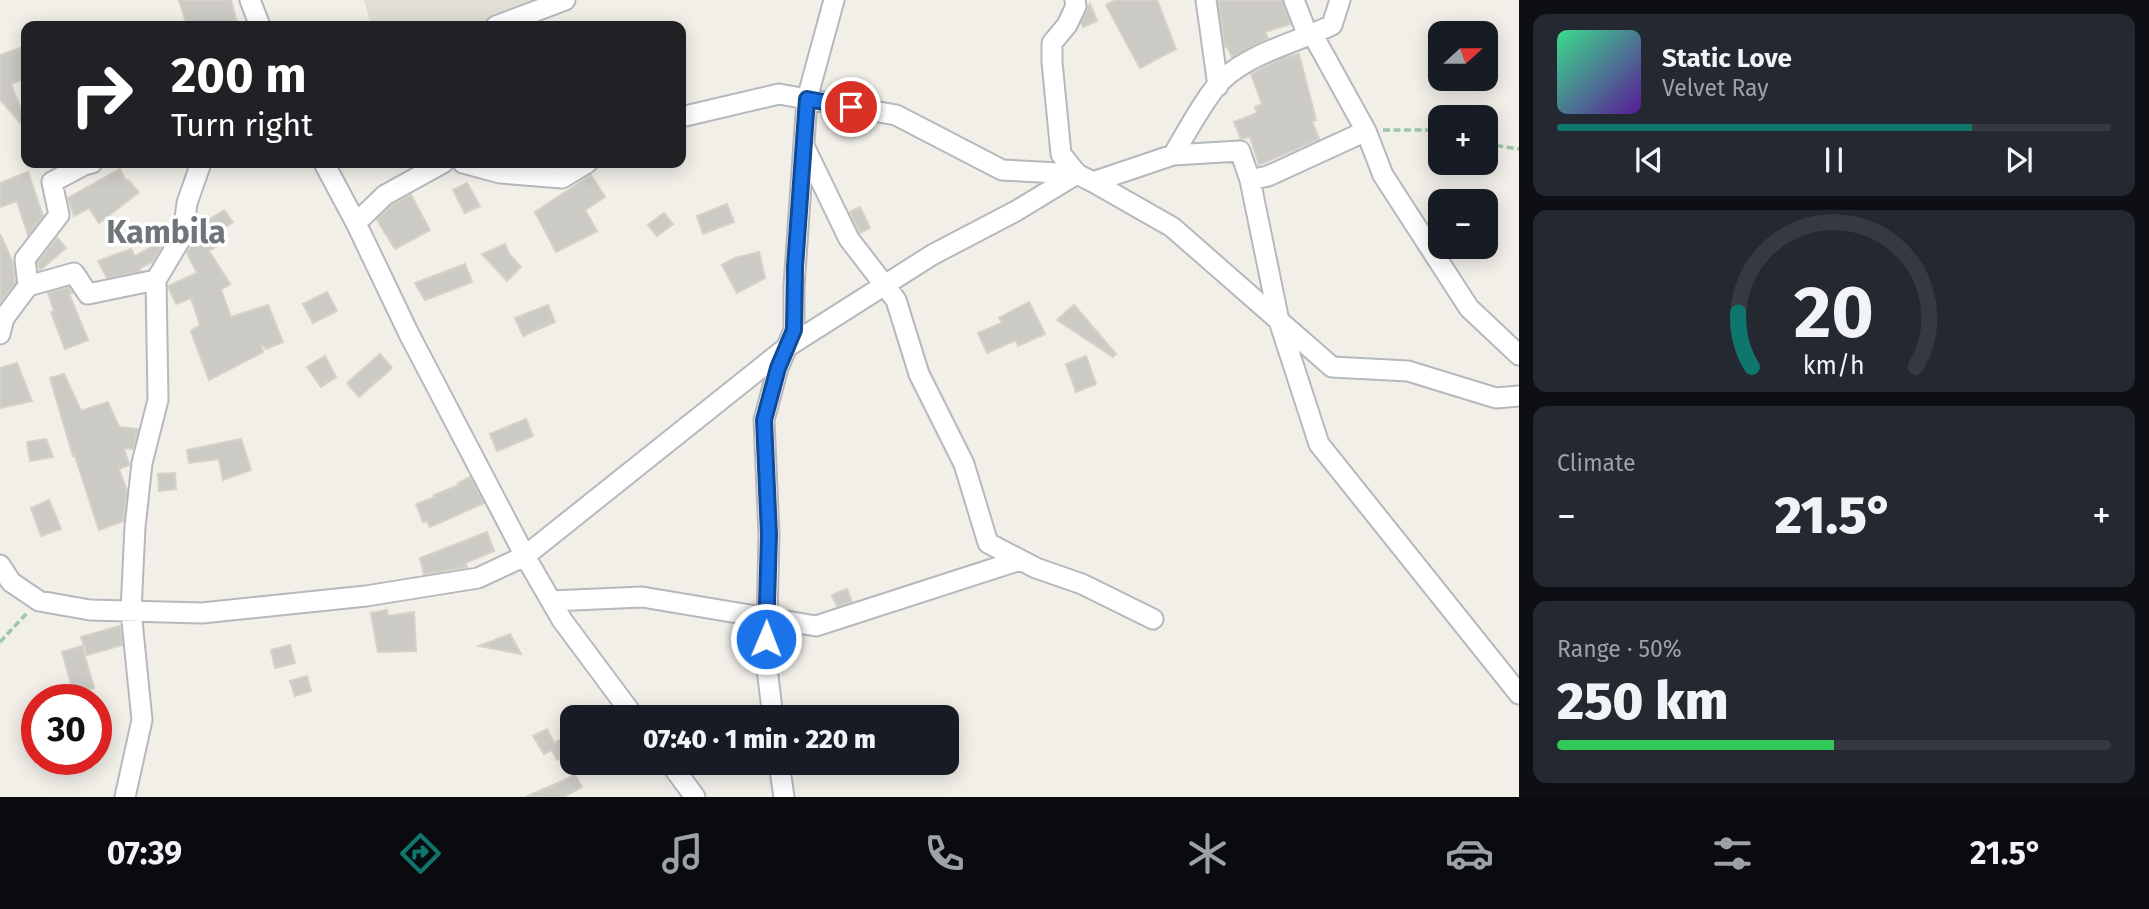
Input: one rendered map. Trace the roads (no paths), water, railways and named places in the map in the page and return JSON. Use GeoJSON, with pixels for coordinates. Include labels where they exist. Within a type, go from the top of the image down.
{"type":"FeatureCollection","features":[{"type":"Feature","properties":{"kind":"street"},"geometry":{"type":"LineString","coordinates":[[250,0],[258,21]]}},
{"type":"Feature","properties":{"kind":"street"},"geometry":{"type":"LineString","coordinates":[[509,21],[565,0]]}},
{"type":"Feature","properties":{"kind":"street"},"geometry":{"type":"LineString","coordinates":[[771,705],[766,660],[769,535],[764,420],[778,368],[794,330],[794,286],[807,99],[834,0]]}},
{"type":"Feature","properties":{"kind":"street"},"geometry":{"type":"LineString","coordinates":[[1075,0],[1076,6],[1067,25],[1052,43],[1052,62],[1061,154],[1085,178],[1172,227],[1332,367],[1408,371],[1496,398],[1519,396]]}},
{"type":"Feature","properties":{"kind":"street"},"geometry":{"type":"LineString","coordinates":[[1206,0],[1218,86]]}},
{"type":"Feature","properties":{"kind":"street"},"geometry":{"type":"LineString","coordinates":[[1294,0],[1310,35],[1366,131],[1383,175],[1469,308],[1519,355]]}},
{"type":"Feature","properties":{"kind":"street"},"geometry":{"type":"LineString","coordinates":[[1173,155],[1223,78],[1264,52],[1332,25],[1340,0]]}},
{"type":"Feature","properties":{"kind":"street"},"geometry":{"type":"LineString","coordinates":[[686,116],[779,94],[896,116],[1002,170],[1085,178]]}},
{"type":"Feature","properties":{"kind":"street"},"geometry":{"type":"LineString","coordinates":[[1250,180],[1268,176],[1366,131]]}},
{"type":"Feature","properties":{"kind":"street"},"geometry":{"type":"LineString","coordinates":[[804,145],[849,239],[896,300],[919,374],[964,464],[988,543],[1153,619]]}},
{"type":"Feature","properties":{"kind":"street"},"geometry":{"type":"LineString","coordinates":[[0,565],[11,582],[39,601],[90,610],[202,613],[366,596],[478,578],[525,556],[787,347],[932,255],[1085,178],[1173,155],[1240,151],[1250,180],[1279,321],[1319,444],[1519,694]]}},
{"type":"Feature","properties":{"kind":"street"},"geometry":{"type":"LineString","coordinates":[[28,286],[25,259],[59,215],[52,182],[78,168]]}},
{"type":"Feature","properties":{"kind":"street"},"geometry":{"type":"LineString","coordinates":[[125,797],[142,720],[131,611],[135,527],[142,463],[158,400],[156,280],[183,234],[187,203],[199,168]]}},
{"type":"Feature","properties":{"kind":"street"},"geometry":{"type":"LineString","coordinates":[[327,168],[409,334],[525,556],[562,620],[625,705]]}},
{"type":"Feature","properties":{"kind":"street"},"geometry":{"type":"LineString","coordinates":[[356,223],[385,195],[434,168]]}},
{"type":"Feature","properties":{"kind":"street"},"geometry":{"type":"LineString","coordinates":[[482,168],[500,173],[562,178],[579,168]]}},
{"type":"Feature","properties":{"kind":"street"},"geometry":{"type":"LineString","coordinates":[[0,334],[4,318],[28,286],[74,273],[89,294],[156,280]]}},
{"type":"Feature","properties":{"kind":"street"},"geometry":{"type":"LineString","coordinates":[[551,601],[642,597],[816,626],[1020,560]]}},
{"type":"Feature","properties":{"kind":"street"},"geometry":{"type":"LineString","coordinates":[[679,775],[695,797]]}},
{"type":"Feature","properties":{"kind":"street"},"geometry":{"type":"LineString","coordinates":[[781,775],[784,797]]}},
{"type":"Feature","properties":{"kind":"district","name":"Kambila"},"geometry":{"type":"Point","coordinates":[166,232]}}]}
